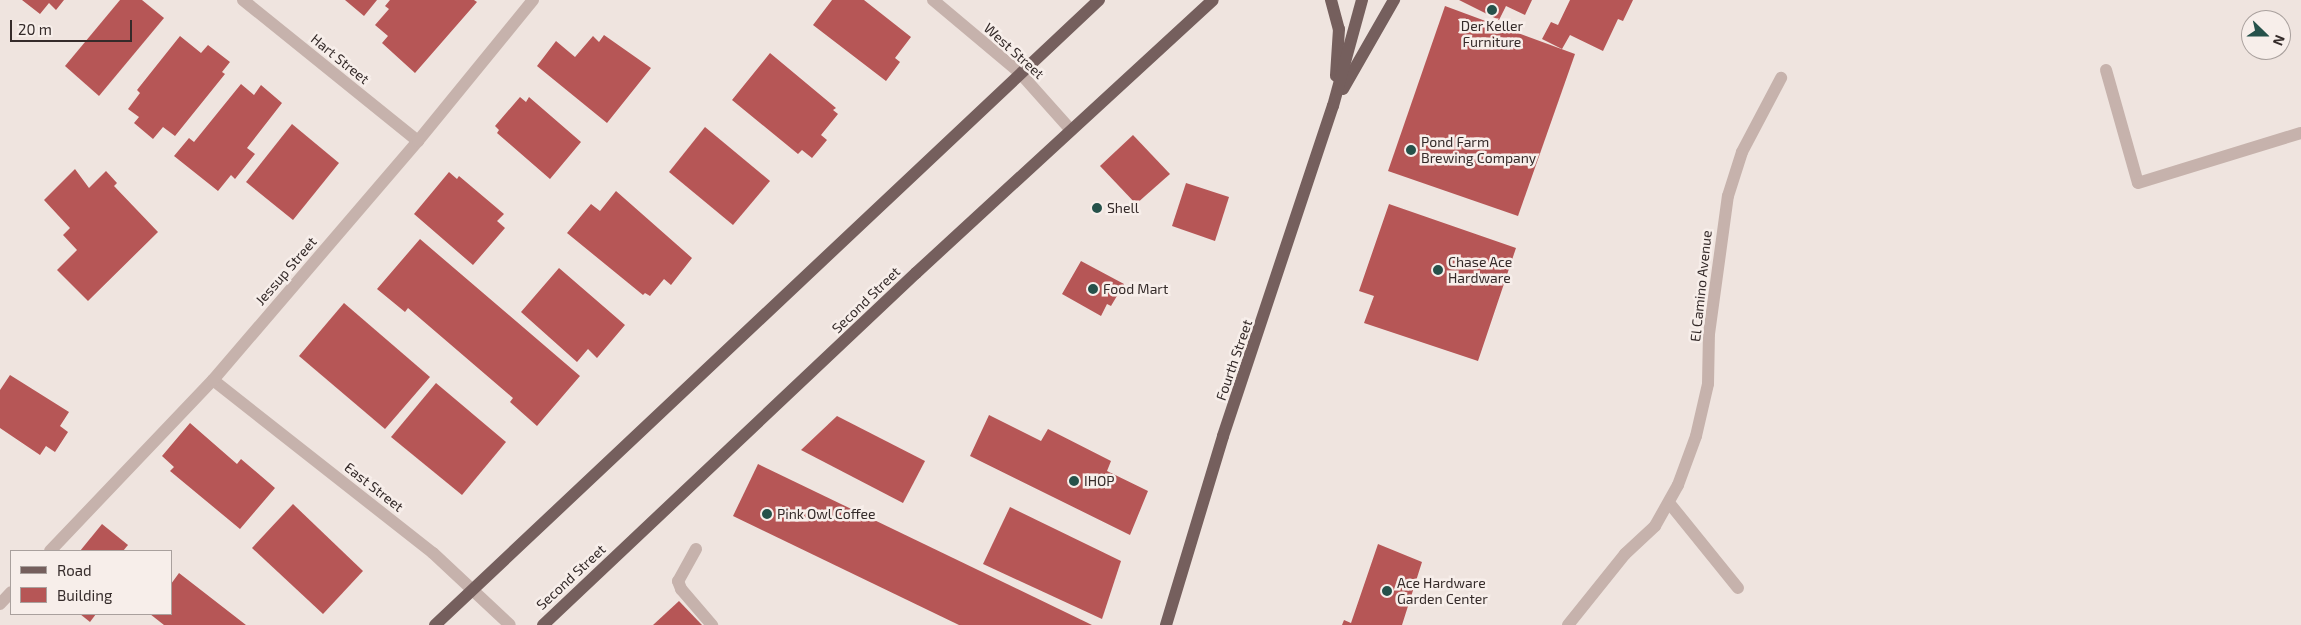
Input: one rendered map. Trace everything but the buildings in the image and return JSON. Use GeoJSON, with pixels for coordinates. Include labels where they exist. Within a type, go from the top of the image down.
{"type":"FeatureCollection","features":[{"type":"Feature","properties":{"kind":"main road"},"geometry":{"type":"LineString","coordinates":[[435,625],[1099,0]]}},
{"type":"Feature","properties":{"kind":"main road"},"geometry":{"type":"LineString","coordinates":[[1332,0],[1339,29],[1333,106]]}},
{"type":"Feature","properties":{"kind":"main road","name":"Fourth Street"},"geometry":{"type":"LineString","coordinates":[[1166,625],[1224,436],[1333,106],[1362,0]]}},
{"type":"Feature","properties":{"kind":"main road","name":"Fourth Street"},"geometry":{"type":"LineString","coordinates":[[1333,106],[1394,0]]}},
{"type":"Feature","properties":{"kind":"main road","name":"Second Street"},"geometry":{"type":"LineString","coordinates":[[543,625],[1070,129],[1212,2]]}},
{"type":"Feature","properties":{"kind":"street","name":"Hart Street"},"geometry":{"type":"LineString","coordinates":[[242,0],[418,141]]}},
{"type":"Feature","properties":{"kind":"street","name":"Jessup Street"},"geometry":{"type":"LineString","coordinates":[[51,550],[213,380],[418,141],[533,0]]}},
{"type":"Feature","properties":{"kind":"street","name":"West Street"},"geometry":{"type":"LineString","coordinates":[[932,0],[1020,73],[1070,129]]}},
{"type":"Feature","properties":{"kind":"street"},"geometry":{"type":"LineString","coordinates":[[2106,70],[2138,183],[2301,133]]}},
{"type":"Feature","properties":{"kind":"street","name":"El Camino Avenue"},"geometry":{"type":"LineString","coordinates":[[1568,625],[1625,554],[1655,526],[1670,504],[1696,436],[1708,384],[1709,334],[1728,196],[1742,152],[1781,78]]}},
{"type":"Feature","properties":{"kind":"street","name":"East Street"},"geometry":{"type":"LineString","coordinates":[[213,380],[433,553],[510,625]]}},
{"type":"Feature","properties":{"kind":"street"},"geometry":{"type":"LineString","coordinates":[[1670,504],[1738,588]]}},
{"type":"Feature","properties":{"kind":"street"},"geometry":{"type":"LineString","coordinates":[[696,550],[678,582],[681,590],[712,625]]}},
{"type":"Feature","properties":{"kind":"street"},"geometry":{"type":"LineString","coordinates":[[0,604],[10,593]]}},
{"type":"Feature","properties":{"kind":"place","name":"Der Keller Furniture"},"geometry":{"type":"Point","coordinates":[1492,10]}},
{"type":"Feature","properties":{"kind":"place","name":"Pond Farm Brewing Company"},"geometry":{"type":"Point","coordinates":[1411,150]}},
{"type":"Feature","properties":{"kind":"place","name":"Shell"},"geometry":{"type":"Point","coordinates":[1097,208]}},
{"type":"Feature","properties":{"kind":"place","name":"Chase Ace Hardware"},"geometry":{"type":"Point","coordinates":[1438,270]}},
{"type":"Feature","properties":{"kind":"place","name":"Food Mart"},"geometry":{"type":"Point","coordinates":[1093,289]}},
{"type":"Feature","properties":{"kind":"place","name":"IHOP"},"geometry":{"type":"Point","coordinates":[1074,481]}},
{"type":"Feature","properties":{"kind":"place","name":"Pink Owl Coffee"},"geometry":{"type":"Point","coordinates":[767,514]}},
{"type":"Feature","properties":{"kind":"place","name":"Ace Hardware Garden Center"},"geometry":{"type":"Point","coordinates":[1387,591]}}]}
